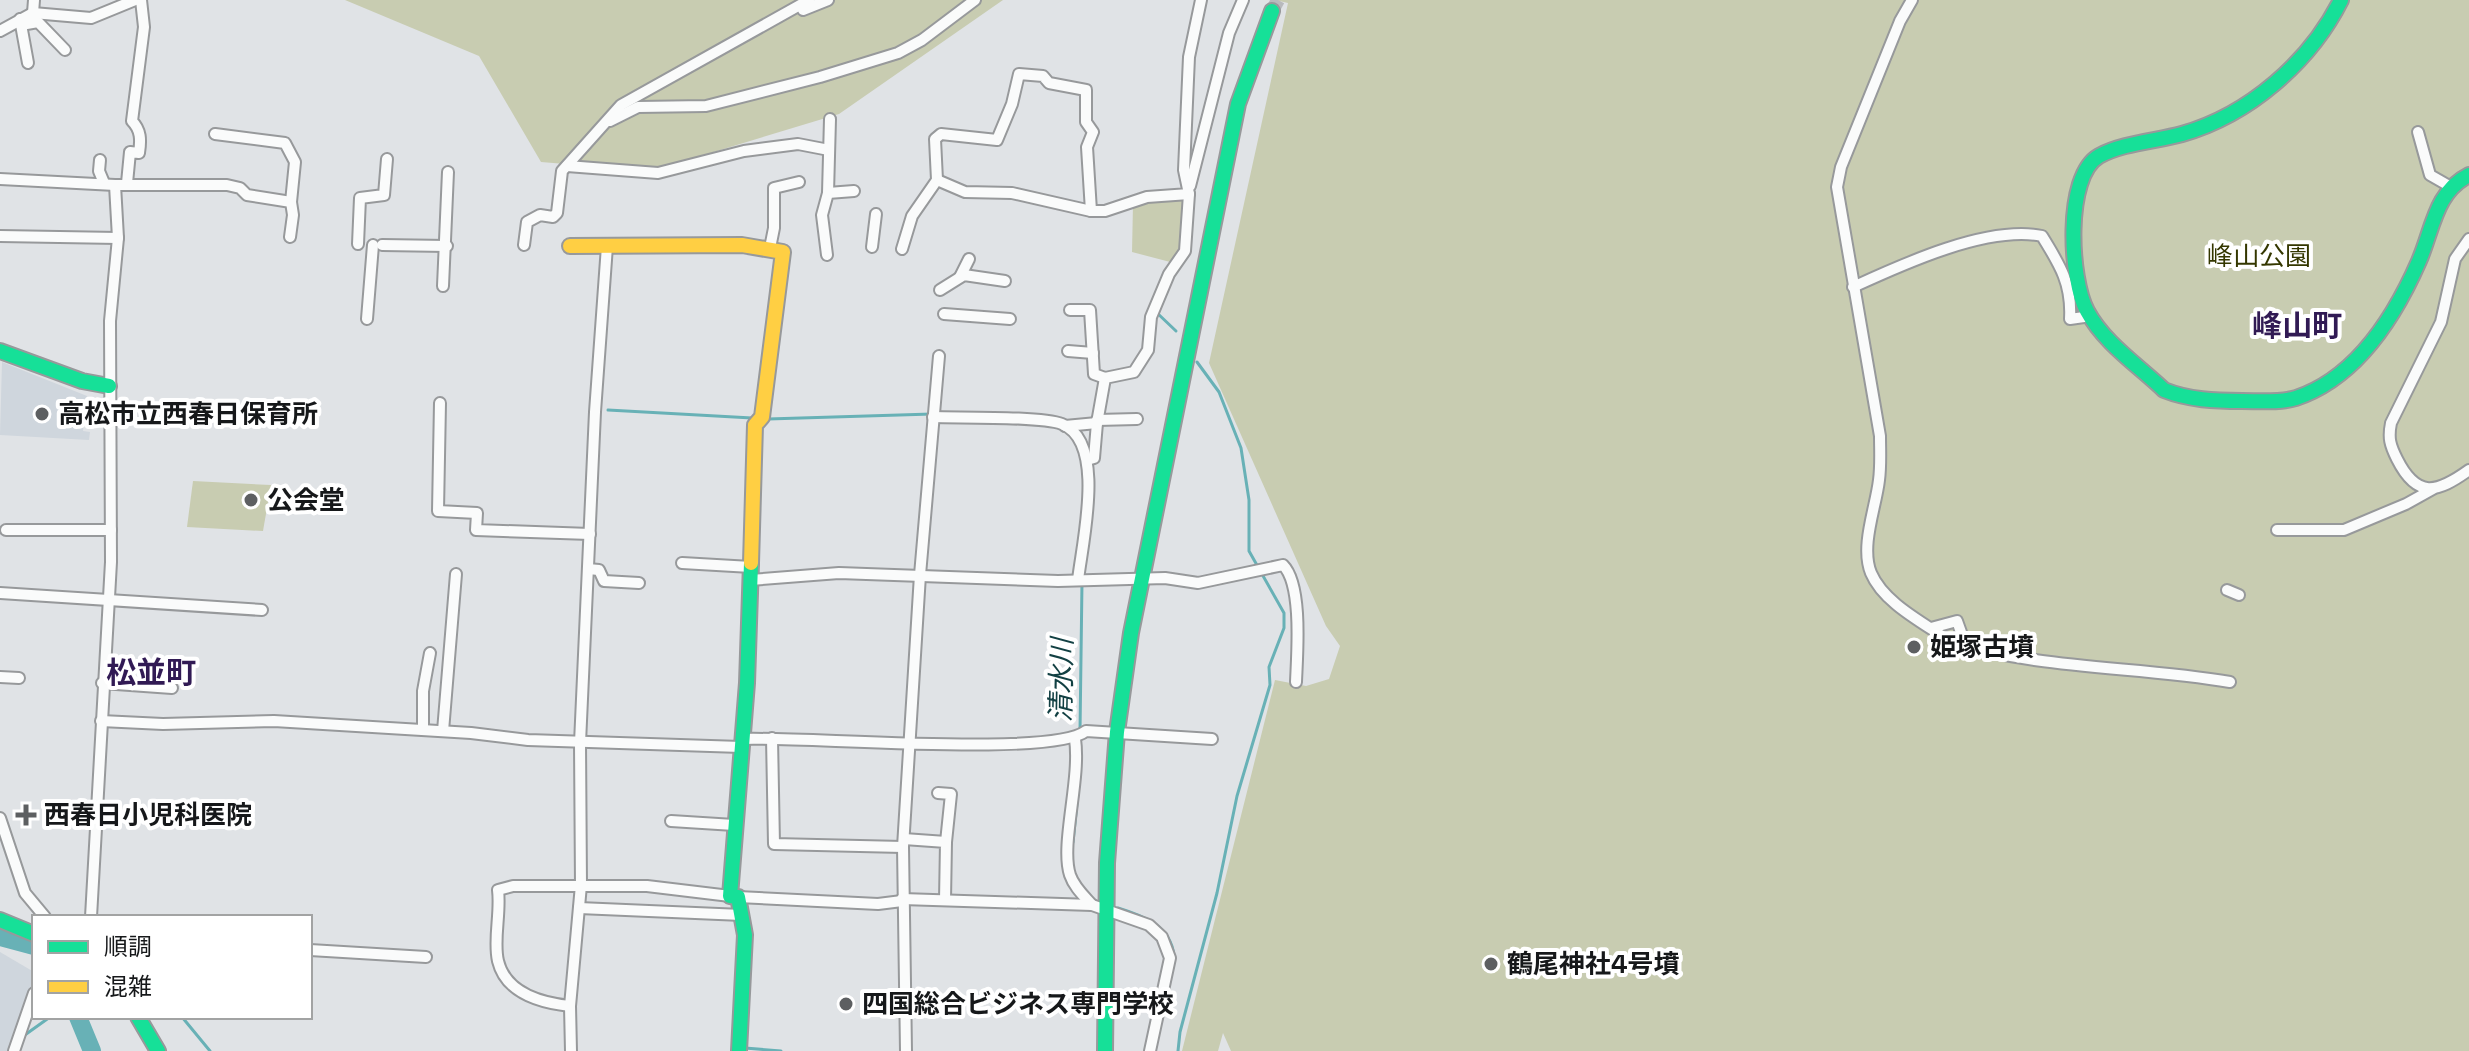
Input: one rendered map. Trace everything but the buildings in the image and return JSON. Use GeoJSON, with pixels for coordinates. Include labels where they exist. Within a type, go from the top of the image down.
{"type":"FeatureCollection","features":[{"type":"Feature","properties":{"kind":"street"},"geometry":{"type":"LineString","coordinates":[[33,13],[34,0]]}},
{"type":"Feature","properties":{"kind":"street"},"geometry":{"type":"LineString","coordinates":[[524,245],[527,222],[540,215],[553,217],[557,213],[562,171],[601,125],[631,97],[809,0]]}},
{"type":"Feature","properties":{"kind":"street"},"geometry":{"type":"LineString","coordinates":[[778,19],[828,0]]}},
{"type":"Feature","properties":{"kind":"street"},"geometry":{"type":"LineString","coordinates":[[601,125],[638,107],[706,106],[898,53],[922,40],[975,0]]}},
{"type":"Feature","properties":{"kind":"street"},"geometry":{"type":"LineString","coordinates":[[1190,191],[1184,170],[1189,57],[1201,0]]}},
{"type":"Feature","properties":{"kind":"street"},"geometry":{"type":"LineString","coordinates":[[1070,310],[1090,310],[1094,374],[1105,378],[1134,372],[1148,350],[1151,317],[1169,274],[1188,244],[1190,191],[1229,33],[1243,0]]}},
{"type":"Feature","properties":{"kind":"street"},"geometry":{"type":"LineString","coordinates":[[1912,0],[1900,21],[1841,167],[1837,187],[1880,436],[1880,476],[1868,554],[1871,573],[1904,609],[1951,642],[2073,667],[2175,672],[2230,682]]}},
{"type":"Feature","properties":{"kind":"street"},"geometry":{"type":"LineString","coordinates":[[2341,0],[2326,30],[2304,56],[2229,116],[2208,126],[2100,155],[2086,167],[2078,180],[2075,200],[2080,288],[2091,316],[2164,390],[2176,395],[2212,401],[2294,399],[2330,381],[2373,338],[2418,263],[2442,198],[2451,187],[2469,175]]}},
{"type":"Feature","properties":{"kind":"street"},"geometry":{"type":"LineString","coordinates":[[20,21],[33,13],[91,18],[130,1],[144,27],[132,121],[139,128],[141,143],[139,153],[130,152],[127,183]]}},
{"type":"Feature","properties":{"kind":"street"},"geometry":{"type":"LineString","coordinates":[[1105,1051],[1099,906],[1117,732],[1141,579],[1238,104],[1272,11]]}},
{"type":"Feature","properties":{"kind":"street"},"geometry":{"type":"LineString","coordinates":[[20,21],[28,63]]}},
{"type":"Feature","properties":{"kind":"street"},"geometry":{"type":"LineString","coordinates":[[3,24],[38,22],[65,50]]}},
{"type":"Feature","properties":{"kind":"street"},"geometry":{"type":"LineString","coordinates":[[902,249],[912,216],[937,180],[935,139],[941,134],[997,140],[1012,104],[1019,74],[1043,76],[1049,83],[1086,90],[1086,122],[1093,132],[1087,147],[1091,211]]}},
{"type":"Feature","properties":{"kind":"street"},"geometry":{"type":"LineString","coordinates":[[827,255],[822,215],[828,193],[830,119]]}},
{"type":"Feature","properties":{"kind":"street"},"geometry":{"type":"LineString","coordinates":[[2418,132],[2430,175],[2436,182],[2451,187]]}},
{"type":"Feature","properties":{"kind":"street"},"geometry":{"type":"LineString","coordinates":[[215,134],[285,143],[295,162],[290,237]]}},
{"type":"Feature","properties":{"kind":"street"},"geometry":{"type":"LineString","coordinates":[[567,166],[658,173],[744,151],[798,144],[829,150]]}},
{"type":"Feature","properties":{"kind":"street"},"geometry":{"type":"LineString","coordinates":[[358,244],[360,198],[384,195],[387,159]]}},
{"type":"Feature","properties":{"kind":"street"},"geometry":{"type":"LineString","coordinates":[[91,915],[109,601],[110,321],[118,238],[109,184],[99,171],[100,160]]}},
{"type":"Feature","properties":{"kind":"street"},"geometry":{"type":"LineString","coordinates":[[443,286],[448,172]]}},
{"type":"Feature","properties":{"kind":"street"},"geometry":{"type":"LineString","coordinates":[[0,179],[227,185],[240,188],[247,195],[291,202]]}},
{"type":"Feature","properties":{"kind":"street"},"geometry":{"type":"LineString","coordinates":[[937,180],[965,192],[1012,193],[1091,211],[1105,211],[1147,197],[1190,191]]}},
{"type":"Feature","properties":{"kind":"street"},"geometry":{"type":"LineString","coordinates":[[770,248],[774,228],[774,188],[799,182]]}},
{"type":"Feature","properties":{"kind":"street"},"geometry":{"type":"LineString","coordinates":[[828,193],[854,191]]}},
{"type":"Feature","properties":{"kind":"street"},"geometry":{"type":"LineString","coordinates":[[872,247],[876,214]]}},
{"type":"Feature","properties":{"kind":"street"},"geometry":{"type":"LineString","coordinates":[[1853,287],[1897,267],[1988,238],[2027,233],[2042,236],[2065,272],[2072,294],[2070,319],[2091,316]]}},
{"type":"Feature","properties":{"kind":"street"},"geometry":{"type":"LineString","coordinates":[[0,236],[118,238]]}},
{"type":"Feature","properties":{"kind":"street"},"geometry":{"type":"LineString","coordinates":[[2433,489],[2410,482],[2388,439],[2391,423],[2441,322],[2455,259],[2469,239]]}},
{"type":"Feature","properties":{"kind":"street"},"geometry":{"type":"LineString","coordinates":[[367,319],[364,296],[378,245],[447,246]]}},
{"type":"Feature","properties":{"kind":"street"},"geometry":{"type":"LineString","coordinates":[[570,246],[742,245],[783,252],[762,417],[755,425],[750,574],[734,825],[734,897],[742,915],[745,935],[739,1051]]}},
{"type":"Feature","properties":{"kind":"street"},"geometry":{"type":"LineString","coordinates":[[571,1051],[570,1006],[581,885],[580,743],[607,246]]}},
{"type":"Feature","properties":{"kind":"street"},"geometry":{"type":"LineString","coordinates":[[940,290],[960,277],[969,259]]}},
{"type":"Feature","properties":{"kind":"street"},"geometry":{"type":"LineString","coordinates":[[960,277],[1005,281]]}},
{"type":"Feature","properties":{"kind":"street"},"geometry":{"type":"LineString","coordinates":[[944,314],[1010,319]]}},
{"type":"Feature","properties":{"kind":"street"},"geometry":{"type":"LineString","coordinates":[[0,351],[82,381],[109,386]]}},
{"type":"Feature","properties":{"kind":"street"},"geometry":{"type":"LineString","coordinates":[[1068,351],[1093,353]]}},
{"type":"Feature","properties":{"kind":"street"},"geometry":{"type":"LineString","coordinates":[[906,1051],[903,843],[920,575],[939,356]]}},
{"type":"Feature","properties":{"kind":"street"},"geometry":{"type":"LineString","coordinates":[[1083,580],[1090,459],[1105,378]]}},
{"type":"Feature","properties":{"kind":"street"},"geometry":{"type":"LineString","coordinates":[[440,403],[438,511],[477,513],[476,530],[590,534]]}},
{"type":"Feature","properties":{"kind":"street"},"geometry":{"type":"LineString","coordinates":[[933,417],[1068,425],[1137,419]]}},
{"type":"Feature","properties":{"kind":"street"},"geometry":{"type":"LineString","coordinates":[[1068,425],[1090,459]]}},
{"type":"Feature","properties":{"kind":"street"},"geometry":{"type":"LineString","coordinates":[[2277,530],[2344,530],[2448,484],[2469,470]]}},
{"type":"Feature","properties":{"kind":"street"},"geometry":{"type":"LineString","coordinates":[[6,530],[111,530]]}},
{"type":"Feature","properties":{"kind":"street"},"geometry":{"type":"LineString","coordinates":[[682,563],[750,574],[1141,579],[1198,583],[1283,565],[1290,574],[1299,636],[1296,682]]}},
{"type":"Feature","properties":{"kind":"street"},"geometry":{"type":"LineString","coordinates":[[588,569],[599,570],[604,581],[639,583]]}},
{"type":"Feature","properties":{"kind":"street"},"geometry":{"type":"LineString","coordinates":[[443,731],[456,574]]}},
{"type":"Feature","properties":{"kind":"street"},"geometry":{"type":"LineString","coordinates":[[2227,590],[2239,595]]}},
{"type":"Feature","properties":{"kind":"street"},"geometry":{"type":"LineString","coordinates":[[0,593],[262,610]]}},
{"type":"Feature","properties":{"kind":"street"},"geometry":{"type":"LineString","coordinates":[[1931,628],[1957,621],[1962,635],[1951,642]]}},
{"type":"Feature","properties":{"kind":"street"},"geometry":{"type":"LineString","coordinates":[[423,730],[423,691],[430,653]]}},
{"type":"Feature","properties":{"kind":"street"},"geometry":{"type":"LineString","coordinates":[[0,677],[19,678]]}},
{"type":"Feature","properties":{"kind":"street"},"geometry":{"type":"LineString","coordinates":[[102,683],[172,688]]}},
{"type":"Feature","properties":{"kind":"street"},"geometry":{"type":"LineString","coordinates":[[101,721],[163,724],[274,721],[580,743],[741,743],[772,738],[909,744],[1117,732],[1212,739]]}},
{"type":"Feature","properties":{"kind":"street"},"geometry":{"type":"LineString","coordinates":[[1079,736],[1067,861],[1074,886],[1099,906],[1149,925],[1168,948],[1170,958],[1150,1051]]}},
{"type":"Feature","properties":{"kind":"street"},"geometry":{"type":"LineString","coordinates":[[772,738],[774,844],[946,842]]}},
{"type":"Feature","properties":{"kind":"street"},"geometry":{"type":"LineString","coordinates":[[938,793],[951,794],[945,900]]}},
{"type":"Feature","properties":{"kind":"street"},"geometry":{"type":"LineString","coordinates":[[0,818],[25,893],[43,915]]}},
{"type":"Feature","properties":{"kind":"street"},"geometry":{"type":"LineString","coordinates":[[671,821],[734,825]]}},
{"type":"Feature","properties":{"kind":"street"},"geometry":{"type":"LineString","coordinates":[[570,1006],[527,997],[510,983],[498,961],[498,890],[513,886],[647,886],[734,897],[878,904],[902,900],[945,900],[1099,906]]}},
{"type":"Feature","properties":{"kind":"street"},"geometry":{"type":"LineString","coordinates":[[579,908],[742,915]]}},
{"type":"Feature","properties":{"kind":"street"},"geometry":{"type":"LineString","coordinates":[[0,920],[32,933]]}},
{"type":"Feature","properties":{"kind":"street"},"geometry":{"type":"LineString","coordinates":[[312,950],[426,957]]}},
{"type":"Feature","properties":{"kind":"street"},"geometry":{"type":"LineString","coordinates":[[14,1051],[32,999]]}},
{"type":"Feature","properties":{"kind":"street"},"geometry":{"type":"LineString","coordinates":[[139,1019],[158,1051]]}},
{"type":"Feature","properties":{"kind":"shaded area","name":"高松市立西春日保育所"},"geometry":{"type":"Polygon","coordinates":[[[2,362],[87,396],[83,431],[90,432],[89,440],[0,435],[2,362]]]}},
{"type":"Feature","properties":{"kind":"shaded area"},"geometry":{"type":"Polygon","coordinates":[[[0,952],[32,971],[32,991],[10,1051],[0,1051],[0,952]]]}},
{"type":"Feature","properties":{"kind":"green space"},"geometry":{"type":"Polygon","coordinates":[[[345,0],[1003,0],[839,114],[651,171],[541,162],[479,56],[345,0]]]}},
{"type":"Feature","properties":{"kind":"green space","name":"峰山公園"},"geometry":{"type":"Polygon","coordinates":[[[1275,0],[2469,0],[2469,1051],[1231,1051],[1223,1033],[1218,1051],[1182,1051],[1275,680],[1306,686],[1329,679],[1340,646],[1326,626],[1209,363],[1288,3],[1275,0]]]}},
{"type":"Feature","properties":{"kind":"green space"},"geometry":{"type":"Polygon","coordinates":[[[1180,198],[1187,201],[1184,248],[1174,263],[1132,252],[1133,204],[1180,198]]]}},
{"type":"Feature","properties":{"kind":"green space"},"geometry":{"type":"Polygon","coordinates":[[[193,481],[271,485],[263,531],[187,527],[193,481]]]}},
{"type":"Feature","properties":{"kind":"waterway"},"geometry":{"type":"LineString","coordinates":[[1155,311],[1176,331]]}},
{"type":"Feature","properties":{"kind":"waterway"},"geometry":{"type":"LineString","coordinates":[[1178,1051],[1237,796],[1270,685],[1269,667],[1284,628],[1284,613],[1249,551],[1249,500],[1241,448],[1219,392],[1197,362]]}},
{"type":"Feature","properties":{"kind":"waterway"},"geometry":{"type":"LineString","coordinates":[[608,410],[752,418]]}},
{"type":"Feature","properties":{"kind":"waterway"},"geometry":{"type":"LineString","coordinates":[[768,419],[932,414]]}},
{"type":"Feature","properties":{"kind":"waterway","name":"清水川"},"geometry":{"type":"LineString","coordinates":[[1092,463],[1093,487]]}},
{"type":"Feature","properties":{"kind":"waterway","name":"清水川"},"geometry":{"type":"LineString","coordinates":[[1080,731],[1082,582]]}},
{"type":"Feature","properties":{"kind":"waterway","name":"清水川"},"geometry":{"type":"LineString","coordinates":[[1073,842],[1080,774]]}},
{"type":"Feature","properties":{"kind":"waterway","name":"清水川"},"geometry":{"type":"LineString","coordinates":[[1118,908],[1155,924],[1168,937],[1174,956]]}},
{"type":"Feature","properties":{"kind":"waterway"},"geometry":{"type":"LineString","coordinates":[[0,937],[32,945]]}},
{"type":"Feature","properties":{"kind":"waterway"},"geometry":{"type":"LineString","coordinates":[[22,1037],[47,1019]]}},
{"type":"Feature","properties":{"kind":"waterway"},"geometry":{"type":"LineString","coordinates":[[79,1019],[92,1051]]}},
{"type":"Feature","properties":{"kind":"waterway"},"geometry":{"type":"LineString","coordinates":[[184,1019],[210,1051]]}},
{"type":"Feature","properties":{"kind":"waterway"},"geometry":{"type":"LineString","coordinates":[[745,1048],[781,1051]]}},
{"type":"Feature","properties":{"kind":"tunnel"},"geometry":{"type":"LineString","coordinates":[[1272,11],[1278,0]]}},
{"type":"Feature","properties":{"kind":"traffic: fast"},"geometry":{"type":"LineString","coordinates":[[2341,0],[2328,23],[2295,65],[2254,100],[2231,114],[2182,134],[2108,152],[2088,167],[2075,206],[2074,254],[2081,296],[2094,323],[2112,344],[2164,390],[2212,400],[2283,401],[2296,398],[2318,389],[2337,376],[2371,343],[2409,282],[2442,201],[2458,182],[2469,175]]}},
{"type":"Feature","properties":{"kind":"traffic: fast"},"geometry":{"type":"LineString","coordinates":[[1105,1051],[1107,863],[1117,732],[1131,633],[1238,104],[1272,11]]}},
{"type":"Feature","properties":{"kind":"traffic: fast"},"geometry":{"type":"LineString","coordinates":[[0,351],[82,381],[109,386]]}},
{"type":"Feature","properties":{"kind":"traffic: fast"},"geometry":{"type":"LineString","coordinates":[[739,1051],[745,935],[738,897],[730,896],[747,683],[751,563]]}},
{"type":"Feature","properties":{"kind":"traffic: fast"},"geometry":{"type":"LineString","coordinates":[[0,920],[32,933]]}},
{"type":"Feature","properties":{"kind":"traffic: fast"},"geometry":{"type":"LineString","coordinates":[[139,1019],[158,1051]]}},
{"type":"Feature","properties":{"kind":"traffic: slow"},"geometry":{"type":"LineString","coordinates":[[570,246],[742,245],[783,252],[762,417],[755,425],[751,563]]}},
{"type":"Feature","properties":{"kind":"place","name":"高松市立西春日保育所"},"geometry":{"type":"Point","coordinates":[42,414]}},
{"type":"Feature","properties":{"kind":"place","name":"公会堂"},"geometry":{"type":"Point","coordinates":[251,500]}},
{"type":"Feature","properties":{"kind":"place","name":"姫塚古墳"},"geometry":{"type":"Point","coordinates":[1914,647]}},
{"type":"Feature","properties":{"kind":"place","name":"西春日小児科医院"},"geometry":{"type":"Point","coordinates":[26,815]}},
{"type":"Feature","properties":{"kind":"place","name":"鶴尾神社4号墳"},"geometry":{"type":"Point","coordinates":[1491,964]}},
{"type":"Feature","properties":{"kind":"place","name":"四国総合ビジネス専門学校"},"geometry":{"type":"Point","coordinates":[846,1004]}},
{"type":"Feature","properties":{"kind":"district","name":"峰山町"},"geometry":{"type":"Point","coordinates":[2297,325]}},
{"type":"Feature","properties":{"kind":"district","name":"松並町"},"geometry":{"type":"Point","coordinates":[151,672]}}]}
